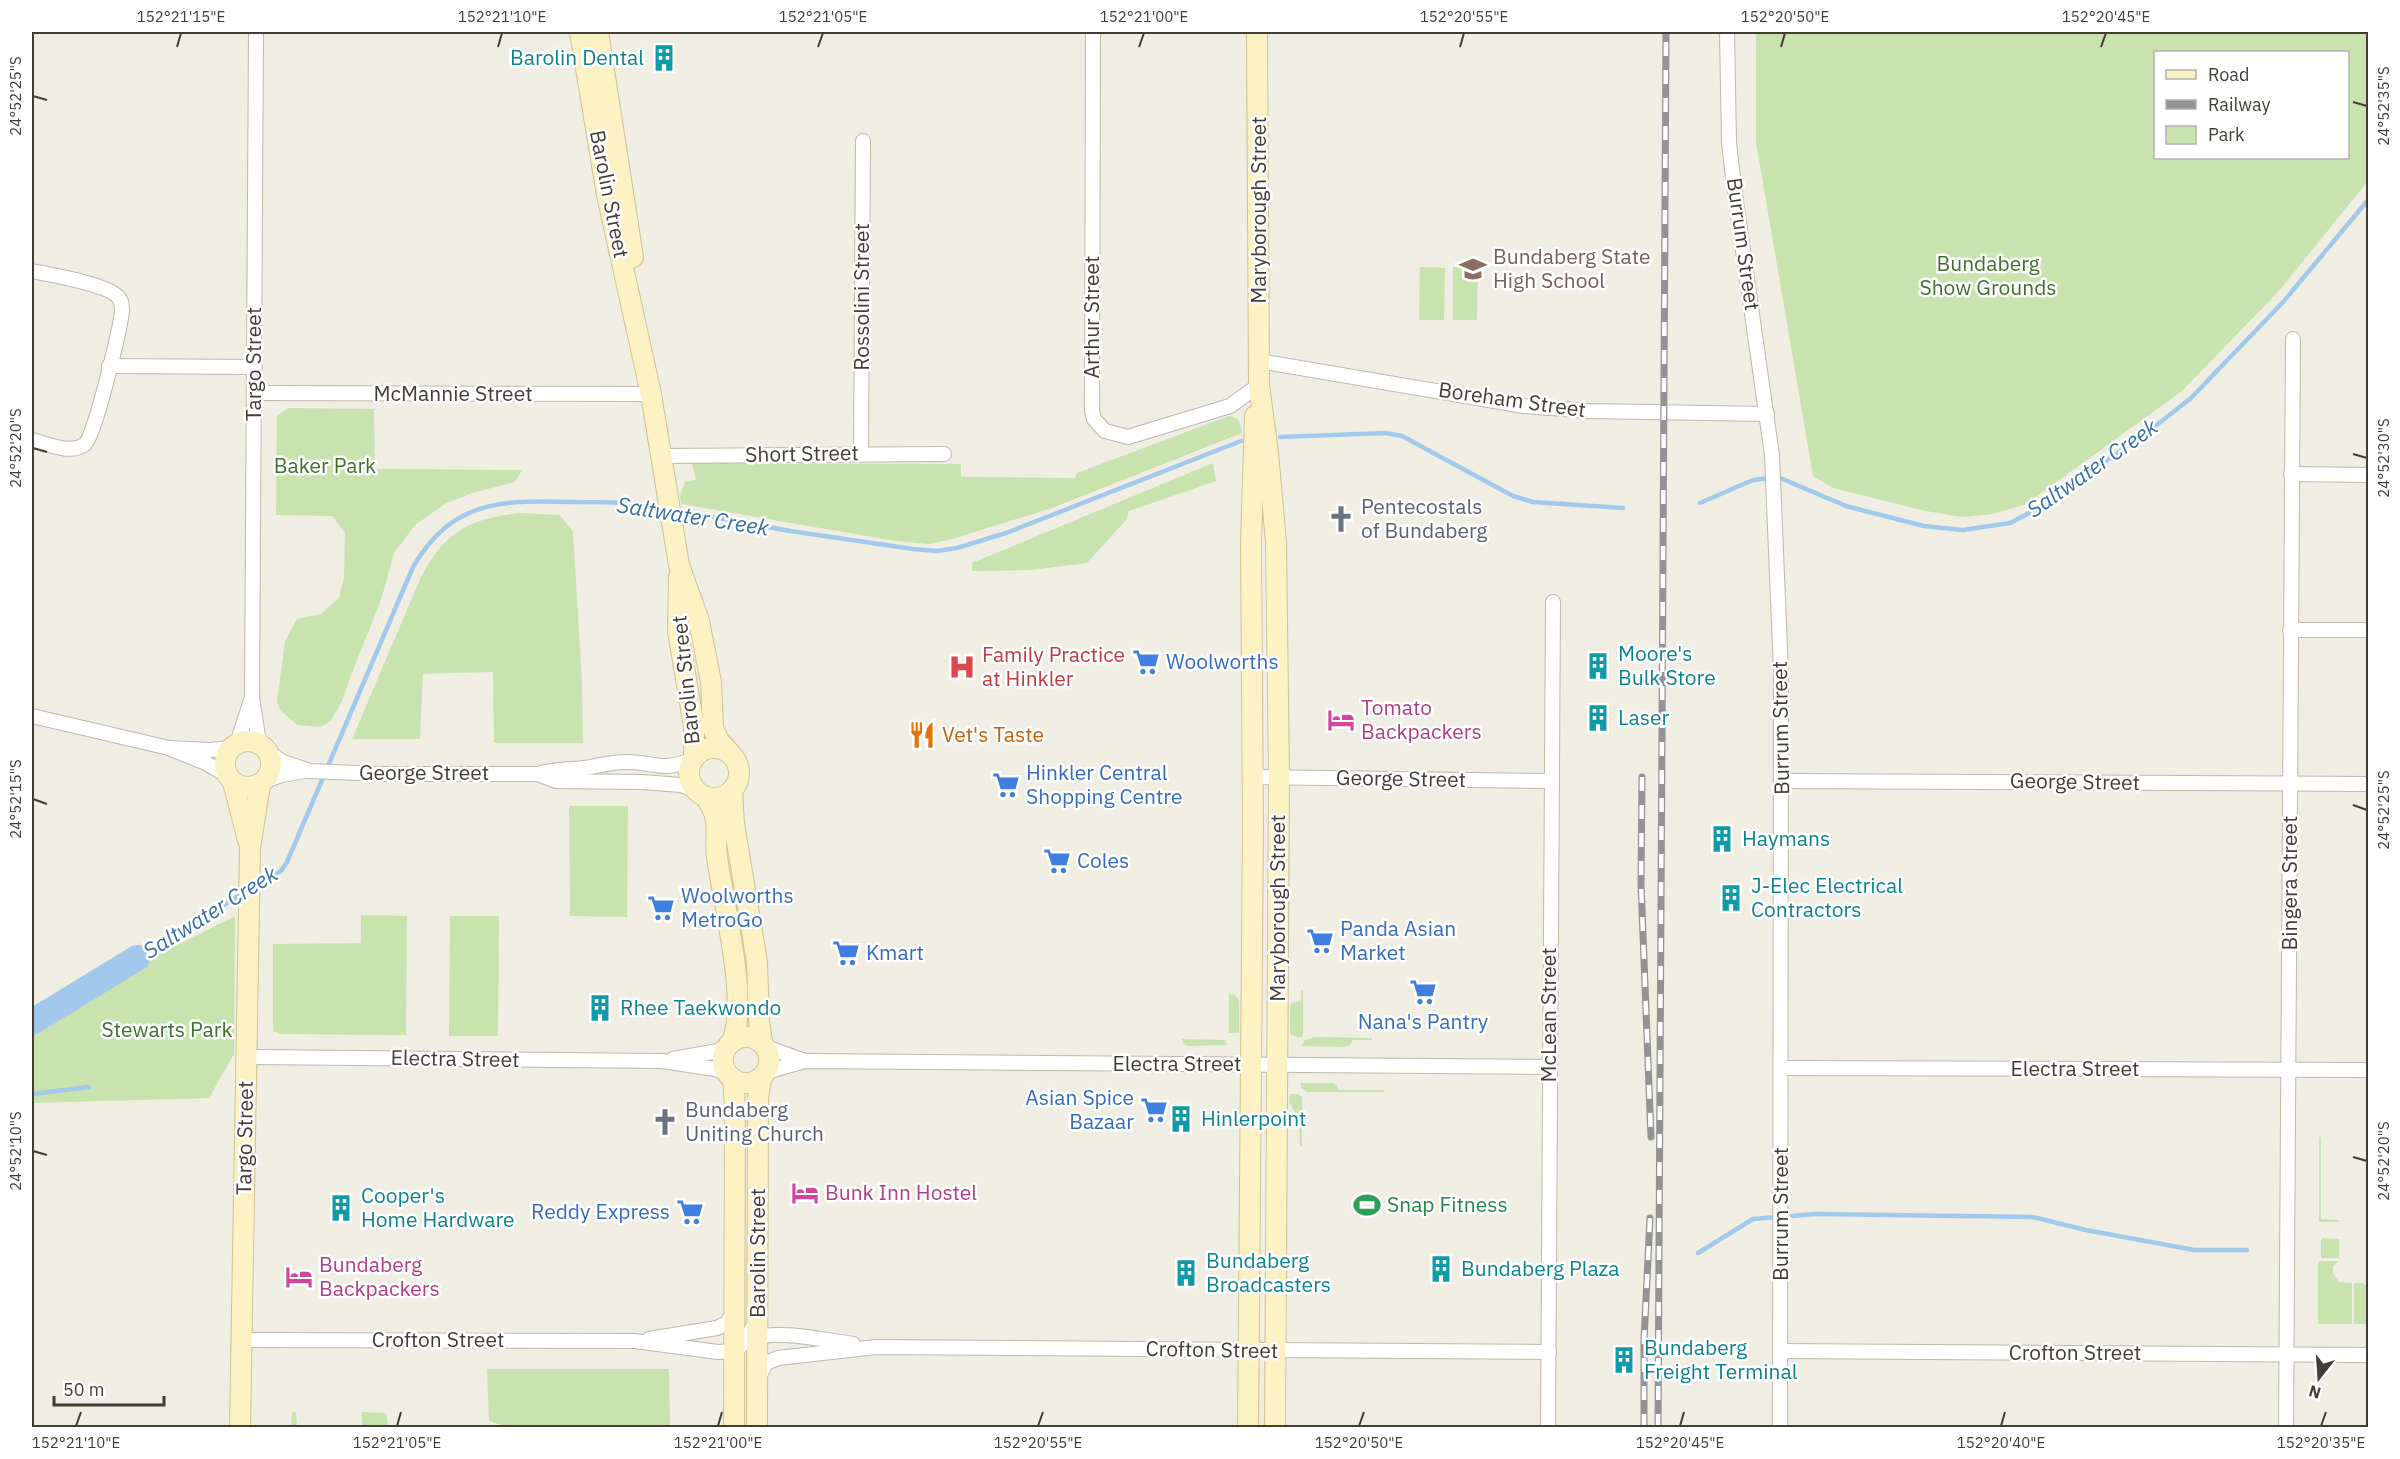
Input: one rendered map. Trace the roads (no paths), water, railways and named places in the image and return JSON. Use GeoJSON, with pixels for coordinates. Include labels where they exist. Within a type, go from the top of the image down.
{"type":"FeatureCollection","features":[{"type":"Feature","properties":{"kind":"street","name":"Targo Street"},"geometry":{"type":"LineString","coordinates":[[256,32],[252,697],[258,736],[265,748]]}},
{"type":"Feature","properties":{"kind":"street","name":"Barolin Street"},"geometry":{"type":"LineString","coordinates":[[580,32],[607,195],[644,356],[679,566],[699,621],[711,682],[714,728],[719,741],[730,753]]}},
{"type":"Feature","properties":{"kind":"street","name":"Barolin Street"},"geometry":{"type":"LineString","coordinates":[[598,32],[624,193],[644,356]]}},
{"type":"Feature","properties":{"kind":"street","name":"Arthur Street"},"geometry":{"type":"LineString","coordinates":[[1093,32],[1094,419],[1105,431],[1119,437],[1128,437],[1230,406],[1259,387]]}},
{"type":"Feature","properties":{"kind":"street","name":"Maryborough Street"},"geometry":{"type":"LineString","coordinates":[[1257,32],[1259,387],[1276,542],[1279,777],[1275,1428]]}},
{"type":"Feature","properties":{"kind":"street","name":"Burrum Street"},"geometry":{"type":"LineString","coordinates":[[1727,32],[1729,142],[1773,466],[1781,672],[1780,1428]]}},
{"type":"Feature","properties":{"kind":"street","name":"Rossolini Street"},"geometry":{"type":"LineString","coordinates":[[861,453],[863,141]]}},
{"type":"Feature","properties":{"kind":"street"},"geometry":{"type":"LineString","coordinates":[[32,271],[106,289],[117,296],[122,307],[91,435],[84,445],[70,449],[32,441]]}},
{"type":"Feature","properties":{"kind":"street","name":"Bingera Street"},"geometry":{"type":"LineString","coordinates":[[2286,1428],[2293,339]]}},
{"type":"Feature","properties":{"kind":"street","name":"Boreham Street"},"geometry":{"type":"LineString","coordinates":[[1259,361],[1535,407],[1589,411],[1767,414]]}},
{"type":"Feature","properties":{"kind":"street"},"geometry":{"type":"LineString","coordinates":[[109,366],[255,367]]}},
{"type":"Feature","properties":{"kind":"street","name":"Maryborough Street"},"geometry":{"type":"LineString","coordinates":[[1248,1428],[1251,543],[1253,429],[1259,387]]}},
{"type":"Feature","properties":{"kind":"street","name":"McMannie Street"},"geometry":{"type":"LineString","coordinates":[[255,393],[651,394]]}},
{"type":"Feature","properties":{"kind":"street","name":"Short Street"},"geometry":{"type":"LineString","coordinates":[[660,456],[944,454]]}},
{"type":"Feature","properties":{"kind":"street"},"geometry":{"type":"LineString","coordinates":[[2291,474],[2368,475]]}},
{"type":"Feature","properties":{"kind":"street","name":"Barolin Street"},"geometry":{"type":"LineString","coordinates":[[679,566],[678,631],[694,727],[694,758]]}},
{"type":"Feature","properties":{"kind":"street","name":"McLean Street"},"geometry":{"type":"LineString","coordinates":[[1548,1428],[1553,602]]}},
{"type":"Feature","properties":{"kind":"street"},"geometry":{"type":"LineString","coordinates":[[2290,630],[2368,630]]}},
{"type":"Feature","properties":{"kind":"street","name":"Targo Street"},"geometry":{"type":"LineString","coordinates":[[234,746],[252,697]]}},
{"type":"Feature","properties":{"kind":"street"},"geometry":{"type":"LineString","coordinates":[[32,716],[169,748],[206,763],[246,788],[262,783],[271,769],[272,763],[265,748],[250,741],[210,750],[169,748]]}},
{"type":"Feature","properties":{"kind":"street"},"geometry":{"type":"LineString","coordinates":[[231,779],[225,762],[234,746]]}},
{"type":"Feature","properties":{"kind":"street","name":"George Street"},"geometry":{"type":"LineString","coordinates":[[265,748],[283,762],[310,771]]}},
{"type":"Feature","properties":{"kind":"street"},"geometry":{"type":"LineString","coordinates":[[701,794],[719,797],[732,790],[737,783],[739,769],[730,753],[715,748],[707,749],[694,758],[689,772],[690,779],[701,794],[711,804],[716,822],[716,853],[735,974],[736,1015],[730,1043],[723,1059],[730,1076],[747,1083],[763,1075],[770,1059],[764,1045],[759,1020],[757,962],[734,824],[732,790]]}},
{"type":"Feature","properties":{"kind":"street","name":"George Street"},"geometry":{"type":"LineString","coordinates":[[262,783],[282,775],[310,771],[538,774],[552,770],[620,762],[675,767],[694,758]]}},
{"type":"Feature","properties":{"kind":"street","name":"George Street"},"geometry":{"type":"LineString","coordinates":[[538,774],[556,781],[642,782],[687,786],[701,794]]}},
{"type":"Feature","properties":{"kind":"street","name":"George Street"},"geometry":{"type":"LineString","coordinates":[[1252,777],[1551,781]]}},
{"type":"Feature","properties":{"kind":"street","name":"Targo Street"},"geometry":{"type":"LineString","coordinates":[[231,779],[250,852]]}},
{"type":"Feature","properties":{"kind":"street","name":"George Street"},"geometry":{"type":"LineString","coordinates":[[1782,781],[2368,784]]}},
{"type":"Feature","properties":{"kind":"street","name":"Targo Street"},"geometry":{"type":"LineString","coordinates":[[240,1428],[250,852],[262,783]]}},
{"type":"Feature","properties":{"kind":"street"},"geometry":{"type":"LineString","coordinates":[[730,1043],[746,1036],[764,1045]]}},
{"type":"Feature","properties":{"kind":"street","name":"Electra Street"},"geometry":{"type":"LineString","coordinates":[[662,1061],[718,1051],[730,1043]]}},
{"type":"Feature","properties":{"kind":"street","name":"Electra Street"},"geometry":{"type":"LineString","coordinates":[[764,1045],[805,1061]]}},
{"type":"Feature","properties":{"kind":"street","name":"Electra Street"},"geometry":{"type":"LineString","coordinates":[[247,1057],[662,1061],[715,1069],[730,1076]]}},
{"type":"Feature","properties":{"kind":"street","name":"Electra Street"},"geometry":{"type":"LineString","coordinates":[[763,1075],[805,1061],[1549,1067]]}},
{"type":"Feature","properties":{"kind":"street","name":"Electra Street"},"geometry":{"type":"LineString","coordinates":[[1782,1068],[2368,1070]]}},
{"type":"Feature","properties":{"kind":"street","name":"Barolin Street"},"geometry":{"type":"LineString","coordinates":[[757,1428],[759,1098],[763,1075]]}},
{"type":"Feature","properties":{"kind":"street","name":"Barolin Street"},"geometry":{"type":"LineString","coordinates":[[730,1076],[735,1107],[734,1428]]}},
{"type":"Feature","properties":{"kind":"street","name":"Crofton Street"},"geometry":{"type":"LineString","coordinates":[[635,1341],[717,1328],[730,1320],[734,1307]]}},
{"type":"Feature","properties":{"kind":"street"},"geometry":{"type":"LineString","coordinates":[[735,1351],[742,1346],[750,1334],[758,1314]]}},
{"type":"Feature","properties":{"kind":"street","name":"Crofton Street"},"geometry":{"type":"LineString","coordinates":[[757,1336],[780,1335],[876,1347],[1549,1352]]}},
{"type":"Feature","properties":{"kind":"street"},"geometry":{"type":"LineString","coordinates":[[734,1377],[737,1363],[745,1348],[757,1336]]}},
{"type":"Feature","properties":{"kind":"street","name":"Crofton Street"},"geometry":{"type":"LineString","coordinates":[[242,1340],[635,1341],[718,1352],[735,1351]]}},
{"type":"Feature","properties":{"kind":"street","name":"Crofton Street"},"geometry":{"type":"LineString","coordinates":[[757,1383],[766,1363],[778,1358],[876,1347]]}},
{"type":"Feature","properties":{"kind":"street","name":"Crofton Street"},"geometry":{"type":"LineString","coordinates":[[1781,1351],[2368,1355]]}},
{"type":"Feature","properties":{"kind":"waterway","name":"Saltwater Creek"},"geometry":{"type":"LineString","coordinates":[[1700,503],[1753,480],[1778,477],[1846,506],[1924,526],[1963,530],[2010,523],[2041,507],[2191,398],[2284,301],[2368,200]]}},
{"type":"Feature","properties":{"kind":"waterway","name":"Saltwater Creek"},"geometry":{"type":"LineString","coordinates":[[1280,437],[1386,433],[1402,436],[1513,496],[1533,502],[1623,508]]}},
{"type":"Feature","properties":{"kind":"waterway","name":"Saltwater Creek"},"geometry":{"type":"LineString","coordinates":[[676,510],[790,531],[937,551],[957,548],[1006,533],[1241,441]]}},
{"type":"Feature","properties":{"kind":"waterway","name":"Saltwater Creek"},"geometry":{"type":"LineString","coordinates":[[255,887],[281,871],[287,862],[413,567],[429,544],[445,527],[463,516],[504,503],[610,502],[664,508]]}},
{"type":"Feature","properties":{"kind":"waterway","name":"Saltwater Creek"},"geometry":{"type":"LineString","coordinates":[[137,958],[245,892]]}},
{"type":"Feature","properties":{"kind":"waterway","name":"Saltwater Creek"},"geometry":{"type":"LineString","coordinates":[[32,1022],[137,958]]}},
{"type":"Feature","properties":{"kind":"waterway"},"geometry":{"type":"LineString","coordinates":[[32,1094],[89,1087]]}},
{"type":"Feature","properties":{"kind":"waterway"},"geometry":{"type":"LineString","coordinates":[[1698,1253],[1753,1219],[1816,1214],[2033,1217],[2086,1230],[2194,1250],[2247,1250]]}},
{"type":"Feature","properties":{"kind":"railway"},"geometry":{"type":"LineString","coordinates":[[1658,1428],[1666,32]]}},
{"type":"Feature","properties":{"kind":"railway"},"geometry":{"type":"LineString","coordinates":[[1642,777],[1641,884],[1651,1137]]}},
{"type":"Feature","properties":{"kind":"railway"},"geometry":{"type":"LineString","coordinates":[[1644,1428],[1644,1340],[1650,1218]]}},
{"type":"Feature","properties":{"kind":"place","name":"Barolin Dental"},"geometry":{"type":"Point","coordinates":[664,58]}},
{"type":"Feature","properties":{"kind":"place","name":"Bundaberg State High School"},"geometry":{"type":"Point","coordinates":[1473,269]}},
{"type":"Feature","properties":{"kind":"place","name":"Pentecostals of Bundaberg"},"geometry":{"type":"Point","coordinates":[1341,519]}},
{"type":"Feature","properties":{"kind":"place","name":"Woolworths"},"geometry":{"type":"Point","coordinates":[1146,662]}},
{"type":"Feature","properties":{"kind":"place","name":"Moore's Bulk Store"},"geometry":{"type":"Point","coordinates":[1598,666]}},
{"type":"Feature","properties":{"kind":"place","name":"Family Practice at Hinkler"},"geometry":{"type":"Point","coordinates":[962,667]}},
{"type":"Feature","properties":{"kind":"place","name":"Laser"},"geometry":{"type":"Point","coordinates":[1598,718]}},
{"type":"Feature","properties":{"kind":"place","name":"Tomato Backpackers"},"geometry":{"type":"Point","coordinates":[1341,720]}},
{"type":"Feature","properties":{"kind":"place","name":"Vet's Taste"},"geometry":{"type":"Point","coordinates":[922,735]}},
{"type":"Feature","properties":{"kind":"place","name":"Hinkler Central Shopping Centre"},"geometry":{"type":"Point","coordinates":[1006,785]}},
{"type":"Feature","properties":{"kind":"place","name":"Haymans"},"geometry":{"type":"Point","coordinates":[1722,839]}},
{"type":"Feature","properties":{"kind":"place","name":"Coles"},"geometry":{"type":"Point","coordinates":[1057,861]}},
{"type":"Feature","properties":{"kind":"place","name":"J-Elec Electrical Contractors"},"geometry":{"type":"Point","coordinates":[1731,898]}},
{"type":"Feature","properties":{"kind":"place","name":"Woolworths MetroGo"},"geometry":{"type":"Point","coordinates":[661,908]}},
{"type":"Feature","properties":{"kind":"place","name":"Panda Asian Market"},"geometry":{"type":"Point","coordinates":[1320,941]}},
{"type":"Feature","properties":{"kind":"place","name":"Kmart"},"geometry":{"type":"Point","coordinates":[846,953]}},
{"type":"Feature","properties":{"kind":"place","name":"Nana's Pantry"},"geometry":{"type":"Point","coordinates":[1423,992]}},
{"type":"Feature","properties":{"kind":"place","name":"Rhee Taekwondo"},"geometry":{"type":"Point","coordinates":[600,1008]}},
{"type":"Feature","properties":{"kind":"place","name":"Asian Spice Bazaar"},"geometry":{"type":"Point","coordinates":[1154,1110]}},
{"type":"Feature","properties":{"kind":"place","name":"Hinlerpoint"},"geometry":{"type":"Point","coordinates":[1181,1119]}},
{"type":"Feature","properties":{"kind":"place","name":"Bundaberg Uniting Church"},"geometry":{"type":"Point","coordinates":[665,1122]}},
{"type":"Feature","properties":{"kind":"place","name":"Bunk Inn Hostel"},"geometry":{"type":"Point","coordinates":[805,1193]}},
{"type":"Feature","properties":{"kind":"place","name":"Snap Fitness"},"geometry":{"type":"Point","coordinates":[1367,1205]}},
{"type":"Feature","properties":{"kind":"place","name":"Cooper's Home Hardware"},"geometry":{"type":"Point","coordinates":[341,1208]}},
{"type":"Feature","properties":{"kind":"place","name":"Reddy Express"},"geometry":{"type":"Point","coordinates":[690,1212]}},
{"type":"Feature","properties":{"kind":"place","name":"Bundaberg Plaza"},"geometry":{"type":"Point","coordinates":[1441,1269]}},
{"type":"Feature","properties":{"kind":"place","name":"Bundaberg Broadcasters"},"geometry":{"type":"Point","coordinates":[1186,1273]}},
{"type":"Feature","properties":{"kind":"place","name":"Bundaberg Backpackers"},"geometry":{"type":"Point","coordinates":[299,1277]}},
{"type":"Feature","properties":{"kind":"place","name":"Bundaberg Freight Terminal"},"geometry":{"type":"Point","coordinates":[1624,1360]}},
{"type":"Feature","properties":{"kind":"park label","name":"Bundaberg Show Grounds"},"geometry":{"type":"Point","coordinates":[1988,276]}},
{"type":"Feature","properties":{"kind":"park label","name":"Baker Park"},"geometry":{"type":"Point","coordinates":[325,466]}},
{"type":"Feature","properties":{"kind":"park label","name":"Stewarts Park"},"geometry":{"type":"Point","coordinates":[167,1030]}}]}
